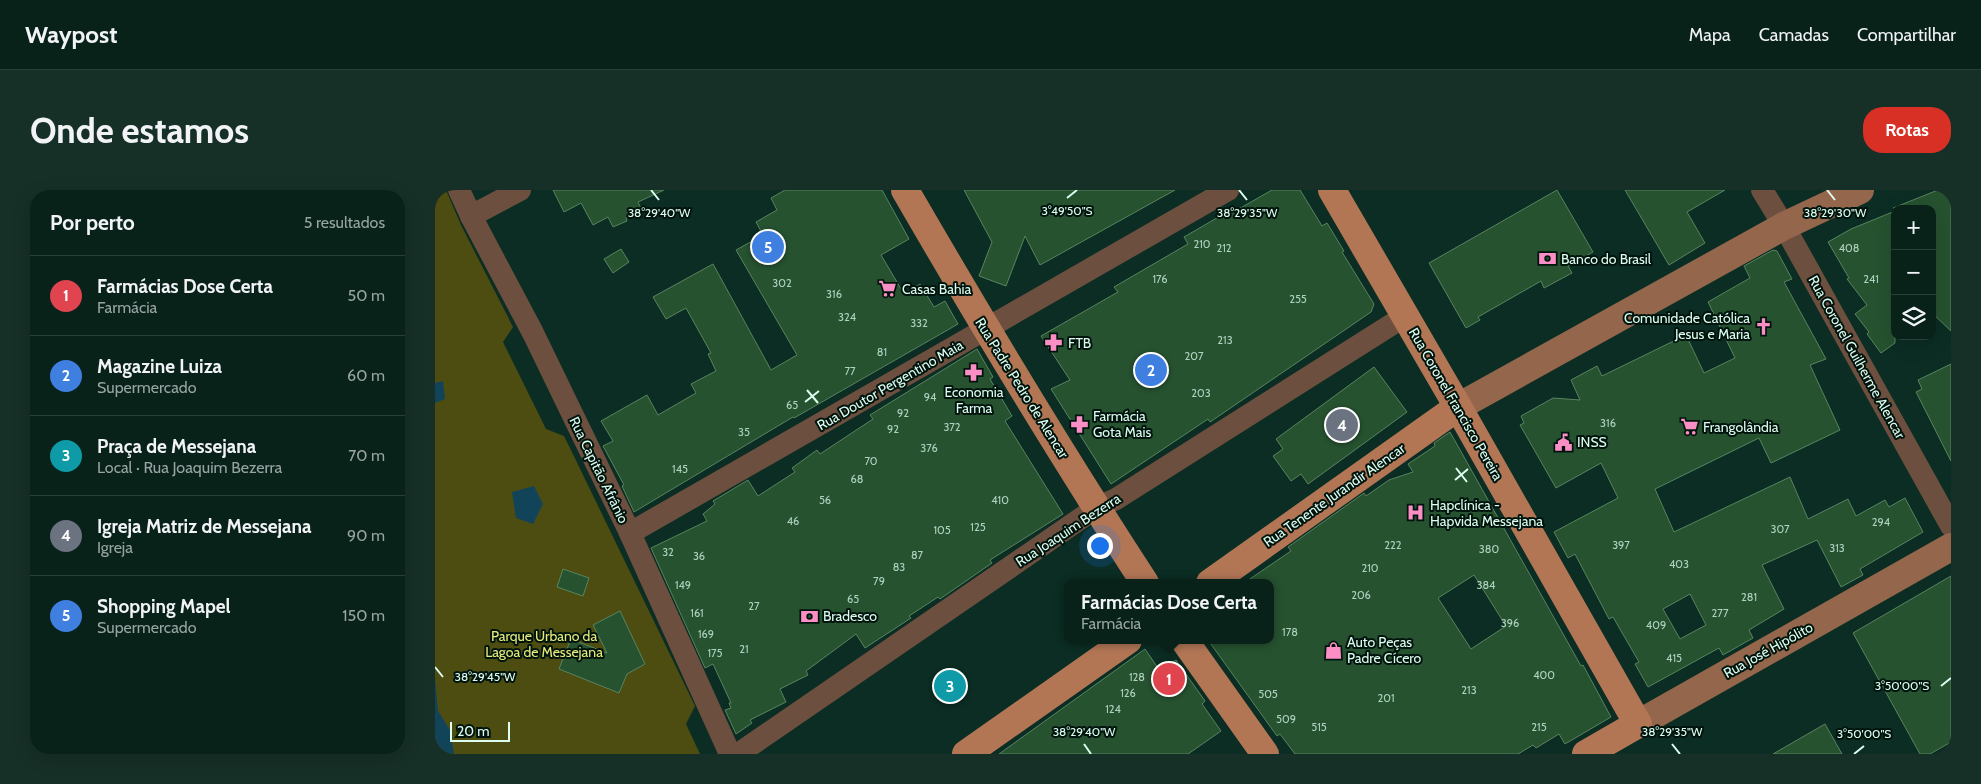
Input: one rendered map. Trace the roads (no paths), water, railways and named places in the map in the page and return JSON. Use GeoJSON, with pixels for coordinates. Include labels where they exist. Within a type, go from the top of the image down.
{"type":"FeatureCollection","features":[{"type":"Feature","properties":{"kind":"main road","name":"Rua Padre Pedro de Alencar"},"geometry":{"type":"LineString","coordinates":[[905,190],[986,330],[1142,579]]}},
{"type":"Feature","properties":{"kind":"main road","name":"Rua Coronel Francisco Pereira"},"geometry":{"type":"LineString","coordinates":[[1332,190],[1459,407],[1638,724]]}},
{"type":"Feature","properties":{"kind":"main road","name":"Rua Tenente Jurandir Alencar"},"geometry":{"type":"LineString","coordinates":[[1216,579],[1459,407]]}},
{"type":"Feature","properties":{"kind":"main road"},"geometry":{"type":"LineString","coordinates":[[966,754],[1122,644]]}},
{"type":"Feature","properties":{"kind":"main road"},"geometry":{"type":"LineString","coordinates":[[1187,644],[1265,754]]}},
{"type":"Feature","properties":{"kind":"main road","name":"Rua José Hipólito"},"geometry":{"type":"LineString","coordinates":[[1586,754],[1638,724]]}},
{"type":"Feature","properties":{"kind":"street","name":"Rua Capitão Afrânio"},"geometry":{"type":"LineString","coordinates":[[459,190],[533,333],[630,534],[730,754]]}},
{"type":"Feature","properties":{"kind":"street"},"geometry":{"type":"LineString","coordinates":[[471,216],[520,190]]}},
{"type":"Feature","properties":{"kind":"street","name":"Rua Doutor Pergentino Maia"},"geometry":{"type":"LineString","coordinates":[[630,534],[1228,190]]}},
{"type":"Feature","properties":{"kind":"street","name":"Rua Coronel Guilherme Alencar"},"geometry":{"type":"LineString","coordinates":[[1762,190],[1784,226],[1951,526]]}},
{"type":"Feature","properties":{"kind":"street"},"geometry":{"type":"LineString","coordinates":[[1459,407],[1784,226],[1860,190]]}},
{"type":"Feature","properties":{"kind":"street","name":"Rua Joaquim Bezerra"},"geometry":{"type":"LineString","coordinates":[[738,754],[1097,508],[1116,499],[1405,316]]}},
{"type":"Feature","properties":{"kind":"street","name":"Rua José Hipólito"},"geometry":{"type":"LineString","coordinates":[[1638,724],[1951,547]]}},
{"type":"Feature","properties":{"kind":"water"},"geometry":{"type":"Polygon","coordinates":[[[443,381],[445,399],[435,403],[435,383],[443,381]]]}},
{"type":"Feature","properties":{"kind":"water"},"geometry":{"type":"Polygon","coordinates":[[[534,486],[543,504],[533,524],[516,518],[512,492],[534,486]]]}},
{"type":"Feature","properties":{"kind":"water"},"geometry":{"type":"Polygon","coordinates":[[[435,677],[438,711],[450,730],[454,754],[435,754],[435,677]]]}},
{"type":"Feature","properties":{"kind":"place","name":"Shopping Mapel"},"geometry":{"type":"Point","coordinates":[768,247]}},
{"type":"Feature","properties":{"kind":"place","name":"Banco do Brasil"},"geometry":{"type":"Point","coordinates":[1547,259]}},
{"type":"Feature","properties":{"kind":"place","name":"Casas Bahia"},"geometry":{"type":"Point","coordinates":[888,289]}},
{"type":"Feature","properties":{"kind":"place","name":"Comunidade Católica Jesus e Maria"},"geometry":{"type":"Point","coordinates":[1764,326]}},
{"type":"Feature","properties":{"kind":"place","name":"FTB"},"geometry":{"type":"Point","coordinates":[1054,343]}},
{"type":"Feature","properties":{"kind":"place","name":"Magazine Luiza"},"geometry":{"type":"Point","coordinates":[1151,370]}},
{"type":"Feature","properties":{"kind":"place","name":"Economia Farma"},"geometry":{"type":"Point","coordinates":[974,372]}},
{"type":"Feature","properties":{"kind":"place","name":"Farmácia Gota Mais"},"geometry":{"type":"Point","coordinates":[1079,424]}},
{"type":"Feature","properties":{"kind":"place","name":"Igreja Matriz de Messejana"},"geometry":{"type":"Point","coordinates":[1342,425]}},
{"type":"Feature","properties":{"kind":"place","name":"Frangolândia"},"geometry":{"type":"Point","coordinates":[1689,427]}},
{"type":"Feature","properties":{"kind":"place","name":"INSS"},"geometry":{"type":"Point","coordinates":[1563,442]}},
{"type":"Feature","properties":{"kind":"place","name":"Hapclínica - Hapvida Messejana"},"geometry":{"type":"Point","coordinates":[1416,513]}},
{"type":"Feature","properties":{"kind":"place","name":"Bradesco"},"geometry":{"type":"Point","coordinates":[809,616]}},
{"type":"Feature","properties":{"kind":"place","name":"Auto Peças Padre Cícero"},"geometry":{"type":"Point","coordinates":[1333,650]}},
{"type":"Feature","properties":{"kind":"place","name":"Farmácias Dose Certa"},"geometry":{"type":"Point","coordinates":[1169,679]}},
{"type":"Feature","properties":{"kind":"place","name":"Praça de Messejana"},"geometry":{"type":"Point","coordinates":[950,686]}},
{"type":"Feature","properties":{"kind":"park label","name":"Parque Urbano da Lagoa de Messejana"},"geometry":{"type":"Point","coordinates":[544,644]}}]}
